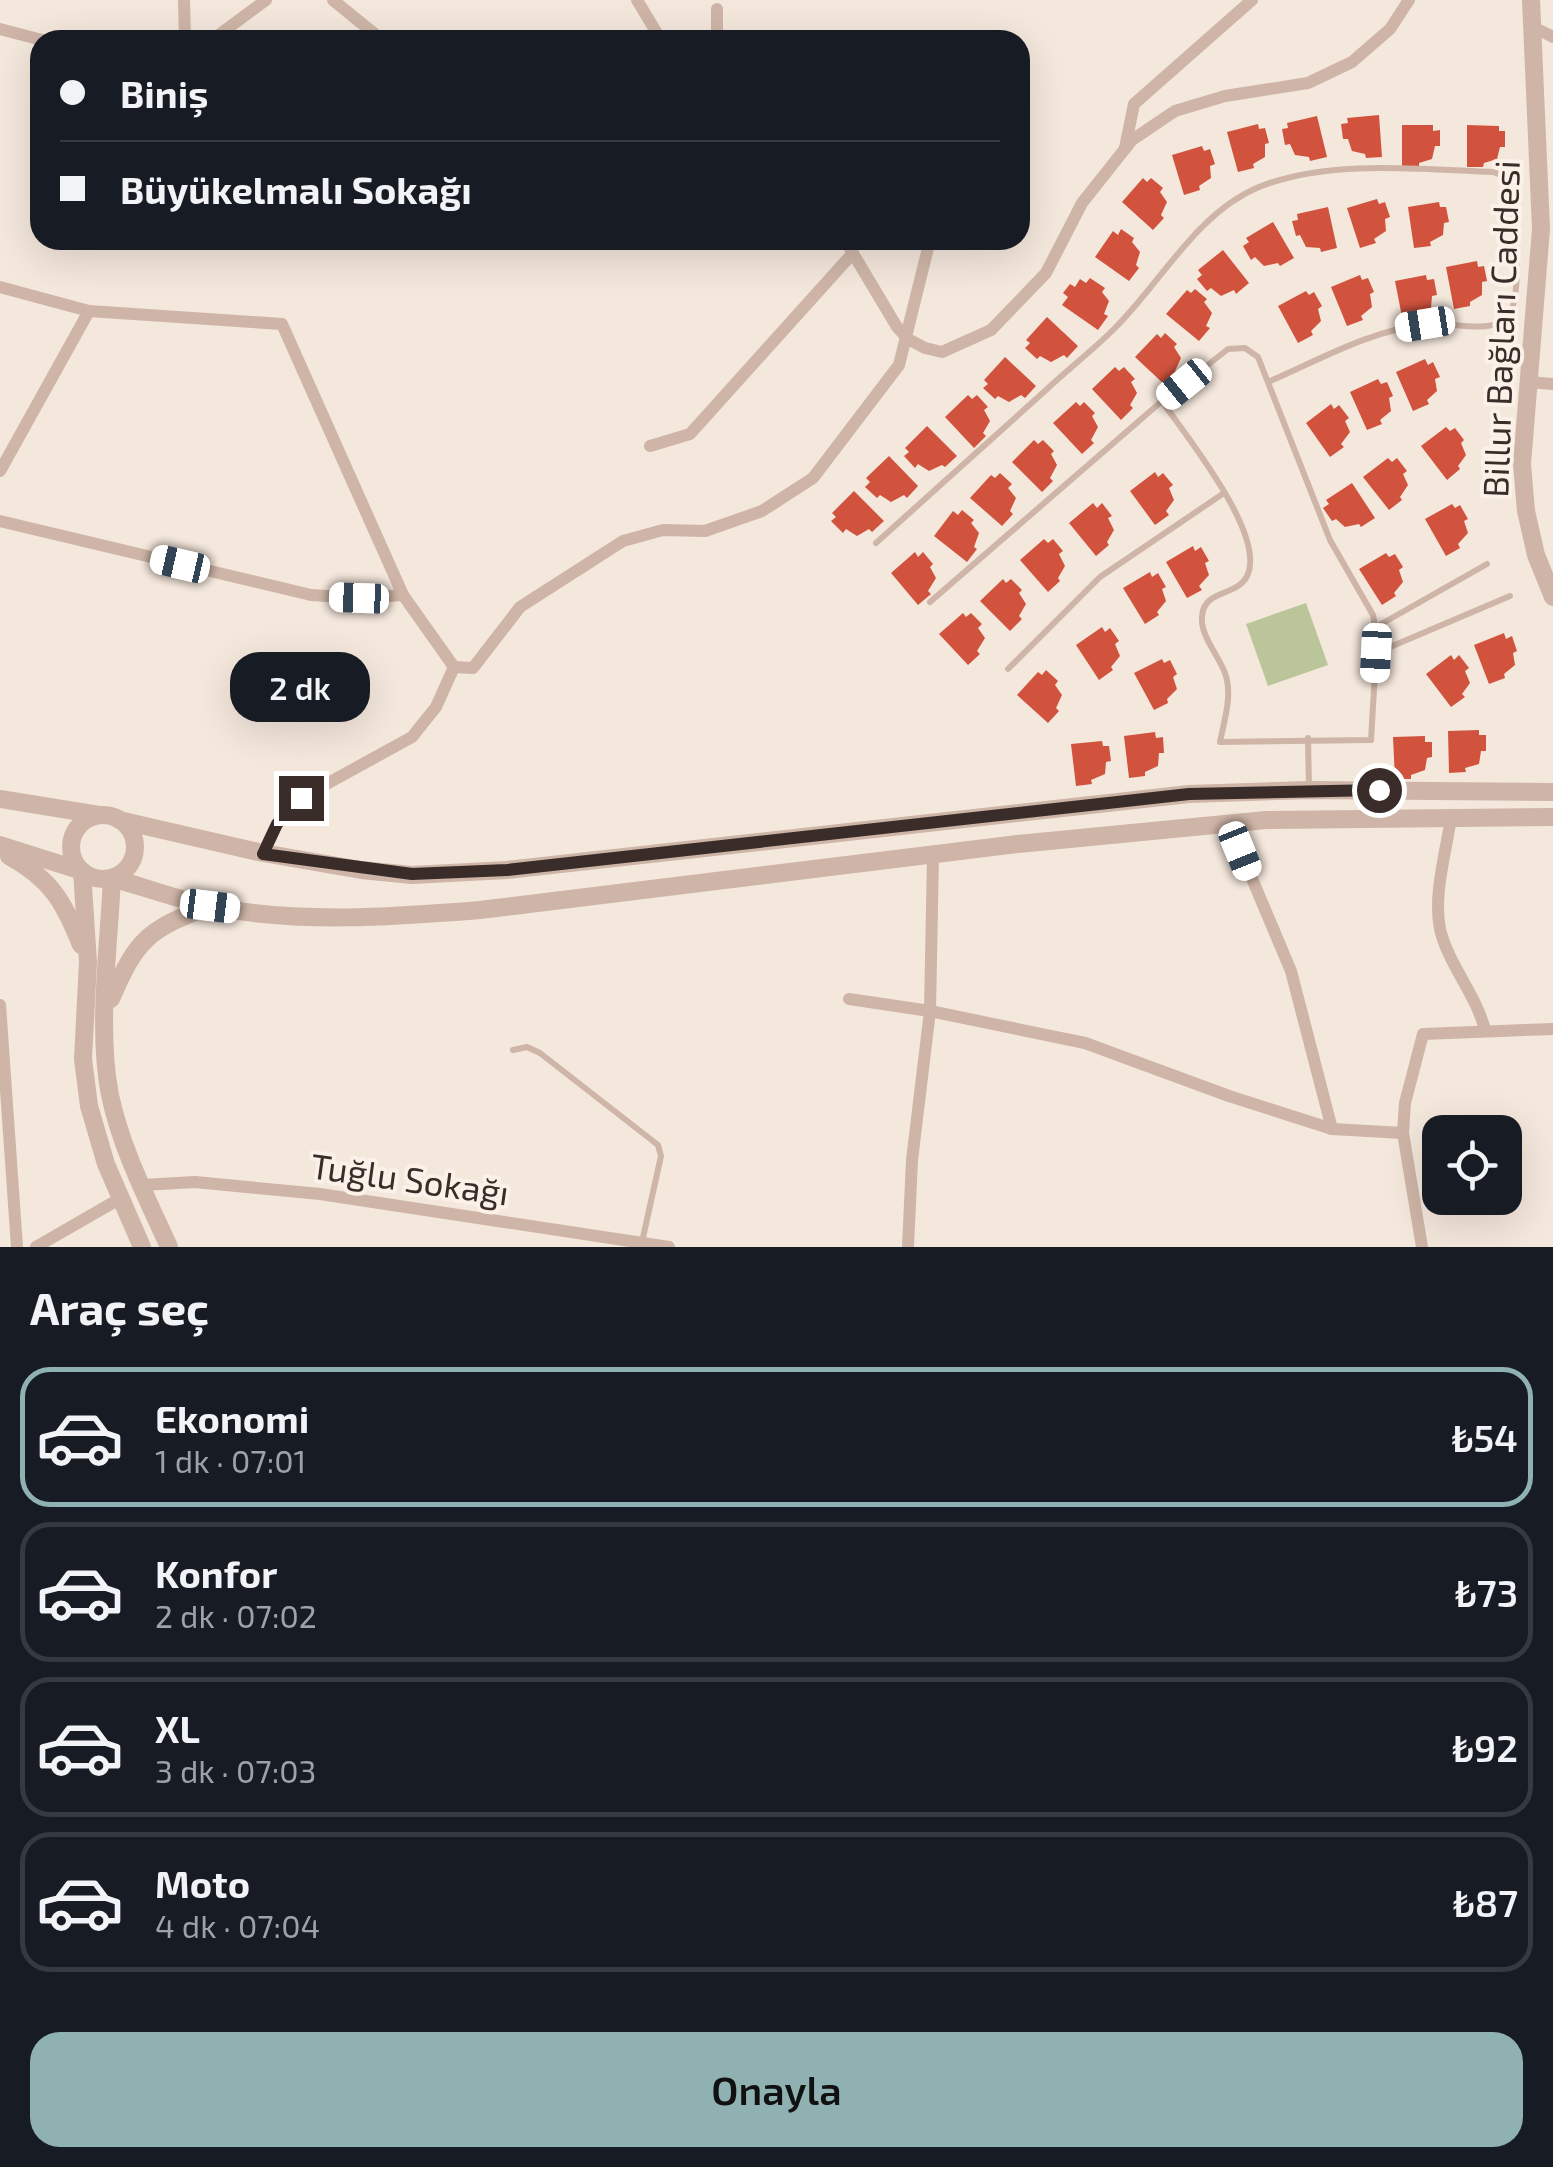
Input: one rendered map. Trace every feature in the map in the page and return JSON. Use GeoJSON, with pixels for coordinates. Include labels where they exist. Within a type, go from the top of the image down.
{"type":"FeatureCollection","features":[{"type":"Feature","properties":{"kind":"street"},"geometry":{"type":"LineString","coordinates":[[184,0],[186,30]]}},
{"type":"Feature","properties":{"kind":"street"},"geometry":{"type":"LineString","coordinates":[[226,30],[266,0]]}},
{"type":"Feature","properties":{"kind":"street"},"geometry":{"type":"LineString","coordinates":[[334,0],[370,30]]}},
{"type":"Feature","properties":{"kind":"street"},"geometry":{"type":"LineString","coordinates":[[637,0],[655,30]]}},
{"type":"Feature","properties":{"kind":"street"},"geometry":{"type":"LineString","coordinates":[[1124,150],[1134,104],[1252,0]]}},
{"type":"Feature","properties":{"kind":"street"},"geometry":{"type":"LineString","coordinates":[[852,250],[908,339],[942,352],[990,330],[1046,273],[1082,202],[1132,140],[1175,111],[1226,96],[1308,83],[1352,62],[1390,30],[1409,0]]}},
{"type":"Feature","properties":{"kind":"street","name":"Billur Bağları Caddesi"},"geometry":{"type":"LineString","coordinates":[[1531,0],[1541,229],[1522,464],[1526,511],[1536,556],[1553,596]]}},
{"type":"Feature","properties":{"kind":"street"},"geometry":{"type":"LineString","coordinates":[[716,9],[717,30]]}},
{"type":"Feature","properties":{"kind":"street"},"geometry":{"type":"LineString","coordinates":[[1533,27],[1553,36]]}},
{"type":"Feature","properties":{"kind":"street"},"geometry":{"type":"LineString","coordinates":[[0,29],[30,37]]}},
{"type":"Feature","properties":{"kind":"street"},"geometry":{"type":"LineString","coordinates":[[454,667],[473,668],[520,607],[623,541],[663,530],[705,532],[762,511],[813,478],[899,365],[928,250]]}},
{"type":"Feature","properties":{"kind":"street"},"geometry":{"type":"LineString","coordinates":[[650,446],[690,434],[854,254]]}},
{"type":"Feature","properties":{"kind":"street"},"geometry":{"type":"LineString","coordinates":[[0,287],[88,311],[282,324],[403,595],[454,667]]}},
{"type":"Feature","properties":{"kind":"street"},"geometry":{"type":"LineString","coordinates":[[0,470],[88,311]]}},
{"type":"Feature","properties":{"kind":"street"},"geometry":{"type":"LineString","coordinates":[[1528,382],[1553,384]]}},
{"type":"Feature","properties":{"kind":"street"},"geometry":{"type":"LineString","coordinates":[[0,521],[311,594],[359,598],[403,595]]}},
{"type":"Feature","properties":{"kind":"street"},"geometry":{"type":"LineString","coordinates":[[263,854],[277,824],[301,798],[412,736],[436,707],[454,667]]}},
{"type":"Feature","properties":{"kind":"street"},"geometry":{"type":"LineString","coordinates":[[0,799],[99,815],[263,854],[395,873],[469,873],[1189,794],[1309,790],[1553,792]]}},
{"type":"Feature","properties":{"kind":"street"},"geometry":{"type":"LineString","coordinates":[[99,815],[89,818],[74,833],[72,854],[82,871],[88,962],[83,1058],[89,1106],[142,1247]]}},
{"type":"Feature","properties":{"kind":"street"},"geometry":{"type":"LineString","coordinates":[[0,848],[210,906],[326,916],[440,913],[1266,820],[1553,817]]}},
{"type":"Feature","properties":{"kind":"street"},"geometry":{"type":"LineString","coordinates":[[1451,818],[1439,906],[1440,928],[1474,996],[1485,1030]]}},
{"type":"Feature","properties":{"kind":"street"},"geometry":{"type":"LineString","coordinates":[[112,878],[134,856],[133,836],[120,820]]}},
{"type":"Feature","properties":{"kind":"street"},"geometry":{"type":"LineString","coordinates":[[1229,824],[1291,971],[1332,1129]]}},
{"type":"Feature","properties":{"kind":"street"},"geometry":{"type":"LineString","coordinates":[[0,848],[33,868],[55,890],[88,962]]}},
{"type":"Feature","properties":{"kind":"street"},"geometry":{"type":"LineString","coordinates":[[908,1247],[912,1160],[930,1012],[933,855]]}},
{"type":"Feature","properties":{"kind":"street"},"geometry":{"type":"LineString","coordinates":[[112,878],[105,1060],[123,1141],[169,1247]]}},
{"type":"Feature","properties":{"kind":"street"},"geometry":{"type":"LineString","coordinates":[[107,1009],[128,960],[142,941],[164,924],[210,906]]}},
{"type":"Feature","properties":{"kind":"street"},"geometry":{"type":"LineString","coordinates":[[849,999],[1084,1042],[1332,1129],[1403,1133]]}},
{"type":"Feature","properties":{"kind":"street"},"geometry":{"type":"LineString","coordinates":[[0,1005],[17,1247]]}},
{"type":"Feature","properties":{"kind":"street"},"geometry":{"type":"LineString","coordinates":[[1422,1247],[1403,1133],[1405,1103],[1423,1034],[1553,1028]]}},
{"type":"Feature","properties":{"kind":"street","name":"Tuğlu Sokağı"},"geometry":{"type":"LineString","coordinates":[[142,1186],[195,1182],[320,1194],[669,1247]]}},
{"type":"Feature","properties":{"kind":"street"},"geometry":{"type":"LineString","coordinates":[[36,1247],[121,1198]]}},
{"type":"Feature","properties":{"kind":"lane"},"geometry":{"type":"LineString","coordinates":[[876,543],[1113,330],[1187,244],[1220,210],[1243,194],[1280,180],[1352,170],[1493,172],[1506,178],[1512,187],[1517,254],[1513,304],[1507,317],[1488,326],[1448,322],[1384,333],[1268,382]]}},
{"type":"Feature","properties":{"kind":"lane"},"geometry":{"type":"LineString","coordinates":[[930,602],[1162,401],[1234,347],[1250,350],[1258,356],[1330,540],[1368,604],[1376,627],[1372,740],[1220,742],[1227,684],[1202,618],[1210,598],[1241,584],[1250,568],[1243,529],[1224,493],[1162,401]]}},
{"type":"Feature","properties":{"kind":"lane"},"geometry":{"type":"LineString","coordinates":[[1008,669],[1100,577],[1224,493]]}},
{"type":"Feature","properties":{"kind":"lane"},"geometry":{"type":"LineString","coordinates":[[1376,627],[1487,564]]}},
{"type":"Feature","properties":{"kind":"lane"},"geometry":{"type":"LineString","coordinates":[[1376,653],[1510,596]]}},
{"type":"Feature","properties":{"kind":"lane"},"geometry":{"type":"LineString","coordinates":[[1308,738],[1309,790]]}},
{"type":"Feature","properties":{"kind":"lane"},"geometry":{"type":"LineString","coordinates":[[512,1050],[527,1047],[540,1053],[658,1145],[661,1156],[642,1242]]}},
{"type":"Feature","properties":{"kind":"green space"},"geometry":{"type":"Polygon","coordinates":[[[1306,603],[1328,665],[1268,686],[1246,624],[1306,603]]]}},
{"type":"Feature","properties":{"kind":"building"},"geometry":{"type":"Polygon","coordinates":[[[1379,115],[1382,157],[1366,158],[1365,154],[1352,151],[1348,139],[1343,139],[1341,124],[1348,123],[1347,118],[1379,115]]]}},
{"type":"Feature","properties":{"kind":"building"},"geometry":{"type":"Polygon","coordinates":[[[1317,116],[1327,157],[1310,161],[1309,157],[1295,155],[1290,144],[1285,145],[1282,129],[1288,128],[1287,123],[1317,116]]]}},
{"type":"Feature","properties":{"kind":"building"},"geometry":{"type":"Polygon","coordinates":[[[1258,124],[1259,129],[1265,128],[1269,143],[1265,144],[1265,157],[1253,164],[1254,168],[1238,172],[1227,132],[1258,124]]]}},
{"type":"Feature","properties":{"kind":"building"},"geometry":{"type":"Polygon","coordinates":[[[1402,125],[1433,125],[1433,131],[1440,130],[1440,146],[1435,146],[1432,159],[1419,163],[1419,167],[1402,167],[1402,125]]]}},
{"type":"Feature","properties":{"kind":"building"},"geometry":{"type":"Polygon","coordinates":[[[1467,125],[1499,126],[1499,131],[1505,131],[1505,147],[1500,147],[1497,159],[1483,167],[1467,167],[1467,125]]]}},
{"type":"Feature","properties":{"kind":"building"},"geometry":{"type":"Polygon","coordinates":[[[1202,146],[1204,151],[1210,149],[1215,164],[1210,166],[1211,178],[1199,186],[1200,190],[1184,195],[1172,155],[1202,146]]]}},
{"type":"Feature","properties":{"kind":"building"},"geometry":{"type":"Polygon","coordinates":[[[1143,178],[1147,182],[1151,178],[1163,188],[1160,192],[1167,202],[1161,215],[1164,218],[1153,230],[1122,202],[1143,178]]]}},
{"type":"Feature","properties":{"kind":"building"},"geometry":{"type":"Polygon","coordinates":[[[1377,199],[1379,204],[1385,202],[1390,217],[1385,219],[1386,231],[1374,239],[1376,243],[1360,248],[1347,208],[1377,199]]]}},
{"type":"Feature","properties":{"kind":"building"},"geometry":{"type":"Polygon","coordinates":[[[1439,202],[1440,207],[1446,207],[1449,222],[1444,223],[1443,235],[1430,242],[1431,246],[1414,248],[1408,207],[1439,202]]]}},
{"type":"Feature","properties":{"kind":"building"},"geometry":{"type":"Polygon","coordinates":[[[1328,207],[1337,248],[1321,252],[1320,248],[1306,247],[1300,235],[1296,236],[1292,221],[1298,220],[1297,214],[1328,207]]]}},
{"type":"Feature","properties":{"kind":"building"},"geometry":{"type":"Polygon","coordinates":[[[1273,222],[1294,258],[1280,266],[1264,266],[1255,257],[1251,260],[1243,246],[1249,242],[1246,238],[1273,222]]]}},
{"type":"Feature","properties":{"kind":"building"},"geometry":{"type":"Polygon","coordinates":[[[1121,229],[1134,238],[1132,242],[1140,252],[1136,265],[1139,268],[1129,281],[1095,257],[1113,231],[1118,235],[1121,229]]]}},
{"type":"Feature","properties":{"kind":"building"},"geometry":{"type":"Polygon","coordinates":[[[1223,250],[1249,283],[1236,294],[1234,290],[1221,296],[1211,288],[1207,291],[1197,279],[1202,275],[1198,270],[1223,250]]]}},
{"type":"Feature","properties":{"kind":"building"},"geometry":{"type":"Polygon","coordinates":[[[1477,261],[1478,267],[1484,266],[1487,281],[1482,282],[1482,295],[1470,306],[1454,309],[1446,267],[1477,261]]]}},
{"type":"Feature","properties":{"kind":"building"},"geometry":{"type":"Polygon","coordinates":[[[1360,275],[1362,280],[1368,278],[1374,292],[1370,294],[1372,307],[1361,316],[1363,320],[1347,326],[1331,287],[1360,275]]]}},
{"type":"Feature","properties":{"kind":"building"},"geometry":{"type":"Polygon","coordinates":[[[1426,275],[1427,280],[1434,279],[1437,295],[1432,296],[1431,308],[1419,315],[1420,319],[1403,322],[1395,281],[1426,275]]]}},
{"type":"Feature","properties":{"kind":"building"},"geometry":{"type":"Polygon","coordinates":[[[1090,278],[1105,288],[1102,292],[1109,301],[1104,314],[1108,316],[1098,330],[1062,305],[1068,297],[1063,293],[1070,284],[1075,287],[1080,279],[1086,283],[1090,278]]]}},
{"type":"Feature","properties":{"kind":"building"},"geometry":{"type":"Polygon","coordinates":[[[1195,289],[1207,299],[1204,302],[1212,313],[1206,326],[1210,328],[1199,341],[1166,314],[1187,290],[1191,293],[1195,289]]]}},
{"type":"Feature","properties":{"kind":"building"},"geometry":{"type":"Polygon","coordinates":[[[1306,291],[1309,295],[1314,292],[1322,306],[1318,309],[1321,321],[1311,331],[1313,335],[1298,343],[1278,306],[1306,291]]]}},
{"type":"Feature","properties":{"kind":"building"},"geometry":{"type":"Polygon","coordinates":[[[1047,317],[1078,346],[1067,358],[1064,355],[1051,362],[1040,356],[1037,359],[1025,348],[1030,343],[1026,340],[1047,317]]]}},
{"type":"Feature","properties":{"kind":"building"},"geometry":{"type":"Polygon","coordinates":[[[1165,333],[1177,344],[1174,347],[1181,358],[1175,371],[1178,373],[1166,386],[1135,357],[1157,334],[1161,338],[1165,333]]]}},
{"type":"Feature","properties":{"kind":"building"},"geometry":{"type":"Polygon","coordinates":[[[1005,357],[1036,386],[1025,398],[1021,395],[1009,402],[998,396],[995,399],[983,388],[988,384],[984,380],[1005,357]]]}},
{"type":"Feature","properties":{"kind":"building"},"geometry":{"type":"Polygon","coordinates":[[[1425,359],[1428,365],[1433,362],[1440,377],[1435,379],[1437,391],[1427,400],[1429,404],[1413,411],[1396,372],[1425,359]]]}},
{"type":"Feature","properties":{"kind":"building"},"geometry":{"type":"Polygon","coordinates":[[[1115,367],[1119,371],[1124,367],[1135,379],[1131,382],[1137,393],[1130,405],[1133,408],[1121,420],[1092,389],[1115,367]]]}},
{"type":"Feature","properties":{"kind":"building"},"geometry":{"type":"Polygon","coordinates":[[[1378,379],[1381,384],[1387,382],[1393,396],[1389,398],[1391,411],[1380,420],[1382,424],[1367,430],[1350,392],[1378,379]]]}},
{"type":"Feature","properties":{"kind":"building"},"geometry":{"type":"Polygon","coordinates":[[[968,395],[972,399],[977,395],[988,407],[984,410],[990,421],[983,433],[986,436],[974,448],[945,417],[968,395]]]}},
{"type":"Feature","properties":{"kind":"building"},"geometry":{"type":"Polygon","coordinates":[[[1076,402],[1080,406],[1084,402],[1095,413],[1092,416],[1098,427],[1091,440],[1094,443],[1082,454],[1053,423],[1076,402]]]}},
{"type":"Feature","properties":{"kind":"building"},"geometry":{"type":"Polygon","coordinates":[[[1331,404],[1334,409],[1339,405],[1349,418],[1345,421],[1350,432],[1341,444],[1344,447],[1330,457],[1306,423],[1331,404]]]}},
{"type":"Feature","properties":{"kind":"building"},"geometry":{"type":"Polygon","coordinates":[[[927,426],[957,456],[945,467],[929,471],[918,464],[915,468],[904,456],[909,452],[905,448],[927,426]]]}},
{"type":"Feature","properties":{"kind":"building"},"geometry":{"type":"Polygon","coordinates":[[[1446,427],[1450,431],[1455,428],[1464,440],[1461,443],[1466,455],[1458,466],[1460,469],[1447,480],[1421,446],[1446,427]]]}},
{"type":"Feature","properties":{"kind":"building"},"geometry":{"type":"Polygon","coordinates":[[[1034,440],[1038,444],[1043,440],[1054,451],[1051,454],[1057,465],[1050,478],[1053,481],[1042,492],[1012,462],[1034,440]]]}},
{"type":"Feature","properties":{"kind":"building"},"geometry":{"type":"Polygon","coordinates":[[[889,456],[918,486],[907,498],[904,495],[891,502],[880,495],[877,498],[865,487],[870,482],[866,478],[889,456]]]}},
{"type":"Feature","properties":{"kind":"building"},"geometry":{"type":"Polygon","coordinates":[[[1388,458],[1392,462],[1397,458],[1407,471],[1403,474],[1408,485],[1402,500],[1389,510],[1363,477],[1388,458]]]}},
{"type":"Feature","properties":{"kind":"building"},"geometry":{"type":"Polygon","coordinates":[[[1155,472],[1158,477],[1163,473],[1173,485],[1169,488],[1174,500],[1166,511],[1169,515],[1155,525],[1130,491],[1155,472]]]}},
{"type":"Feature","properties":{"kind":"building"},"geometry":{"type":"Polygon","coordinates":[[[1000,473],[1012,484],[1008,488],[1016,498],[1010,511],[1013,514],[1002,526],[970,498],[991,475],[995,478],[1000,473]]]}},
{"type":"Feature","properties":{"kind":"building"},"geometry":{"type":"Polygon","coordinates":[[[1352,483],[1375,518],[1361,527],[1345,527],[1336,519],[1332,521],[1323,508],[1329,504],[1326,500],[1352,483]]]}},
{"type":"Feature","properties":{"kind":"building"},"geometry":{"type":"Polygon","coordinates":[[[854,491],[884,521],[872,532],[869,529],[857,536],[846,529],[843,533],[831,521],[836,517],[832,513],[854,491]]]}},
{"type":"Feature","properties":{"kind":"building"},"geometry":{"type":"Polygon","coordinates":[[[1093,503],[1097,508],[1102,503],[1112,516],[1108,518],[1114,530],[1109,545],[1096,556],[1069,523],[1093,503]]]}},
{"type":"Feature","properties":{"kind":"building"},"geometry":{"type":"Polygon","coordinates":[[[1452,504],[1455,508],[1460,505],[1468,519],[1464,521],[1468,533],[1458,544],[1460,548],[1446,556],[1425,519],[1452,504]]]}},
{"type":"Feature","properties":{"kind":"building"},"geometry":{"type":"Polygon","coordinates":[[[962,510],[974,520],[971,523],[979,533],[974,547],[977,549],[967,562],[934,536],[953,511],[958,515],[962,510]]]}},
{"type":"Feature","properties":{"kind":"building"},"geometry":{"type":"Polygon","coordinates":[[[1044,539],[1048,543],[1053,539],[1063,551],[1059,554],[1065,566],[1060,581],[1048,592],[1020,560],[1044,539]]]}},
{"type":"Feature","properties":{"kind":"building"},"geometry":{"type":"Polygon","coordinates":[[[1193,546],[1195,551],[1201,547],[1209,561],[1205,563],[1209,575],[1199,586],[1202,590],[1187,598],[1166,562],[1193,546]]]}},
{"type":"Feature","properties":{"kind":"building"},"geometry":{"type":"Polygon","coordinates":[[[915,552],[918,557],[923,552],[933,564],[930,567],[936,578],[928,591],[931,594],[918,605],[891,573],[915,552]]]}},
{"type":"Feature","properties":{"kind":"building"},"geometry":{"type":"Polygon","coordinates":[[[1386,553],[1389,557],[1395,554],[1403,567],[1399,570],[1403,582],[1394,593],[1396,596],[1382,605],[1359,569],[1386,553]]]}},
{"type":"Feature","properties":{"kind":"building"},"geometry":{"type":"Polygon","coordinates":[[[1150,572],[1152,577],[1158,573],[1166,587],[1162,589],[1166,601],[1157,612],[1159,615],[1145,624],[1123,588],[1150,572]]]}},
{"type":"Feature","properties":{"kind":"building"},"geometry":{"type":"Polygon","coordinates":[[[1003,579],[1006,583],[1011,579],[1022,590],[1019,593],[1026,604],[1019,616],[1022,619],[1010,631],[980,601],[1003,579]]]}},
{"type":"Feature","properties":{"kind":"building"},"geometry":{"type":"Polygon","coordinates":[[[963,613],[966,617],[971,613],[982,624],[978,628],[985,638],[977,651],[980,654],[968,665],[939,634],[963,613]]]}},
{"type":"Feature","properties":{"kind":"building"},"geometry":{"type":"Polygon","coordinates":[[[1102,627],[1105,632],[1110,628],[1119,641],[1115,644],[1120,656],[1111,667],[1113,670],[1099,680],[1076,645],[1102,627]]]}},
{"type":"Feature","properties":{"kind":"building"},"geometry":{"type":"Polygon","coordinates":[[[1504,633],[1506,639],[1512,636],[1517,651],[1513,653],[1515,665],[1504,674],[1505,678],[1489,684],[1474,645],[1504,633]]]}},
{"type":"Feature","properties":{"kind":"building"},"geometry":{"type":"Polygon","coordinates":[[[1451,655],[1454,660],[1459,655],[1469,668],[1465,671],[1470,683],[1462,694],[1465,697],[1451,707],[1426,674],[1451,655]]]}},
{"type":"Feature","properties":{"kind":"building"},"geometry":{"type":"Polygon","coordinates":[[[1162,659],[1164,663],[1170,660],[1177,674],[1173,677],[1177,689],[1167,699],[1168,703],[1154,710],[1134,673],[1162,659]]]}},
{"type":"Feature","properties":{"kind":"building"},"geometry":{"type":"Polygon","coordinates":[[[1046,670],[1058,681],[1055,685],[1062,695],[1056,708],[1059,711],[1048,723],[1017,695],[1038,672],[1042,675],[1046,670]]]}},
{"type":"Feature","properties":{"kind":"building"},"geometry":{"type":"Polygon","coordinates":[[[1479,730],[1479,735],[1486,735],[1486,751],[1481,751],[1479,764],[1465,768],[1466,772],[1449,773],[1448,731],[1479,730]]]}},
{"type":"Feature","properties":{"kind":"building"},"geometry":{"type":"Polygon","coordinates":[[[1155,732],[1156,738],[1163,737],[1164,753],[1159,753],[1158,766],[1145,772],[1145,776],[1129,778],[1124,736],[1155,732]]]}},
{"type":"Feature","properties":{"kind":"building"},"geometry":{"type":"Polygon","coordinates":[[[1425,736],[1425,742],[1432,742],[1432,757],[1427,758],[1425,770],[1411,775],[1411,779],[1395,779],[1393,737],[1425,736]]]}},
{"type":"Feature","properties":{"kind":"building"},"geometry":{"type":"Polygon","coordinates":[[[1102,741],[1103,746],[1109,746],[1111,761],[1106,762],[1105,774],[1091,780],[1092,784],[1076,786],[1071,744],[1102,741]]]}},
{"type":"Feature","properties":{"kind":"route"},"geometry":{"type":"LineString","coordinates":[[301,798],[277,824],[263,854],[412,874],[507,870],[1189,794],[1379,790]]}}]}
